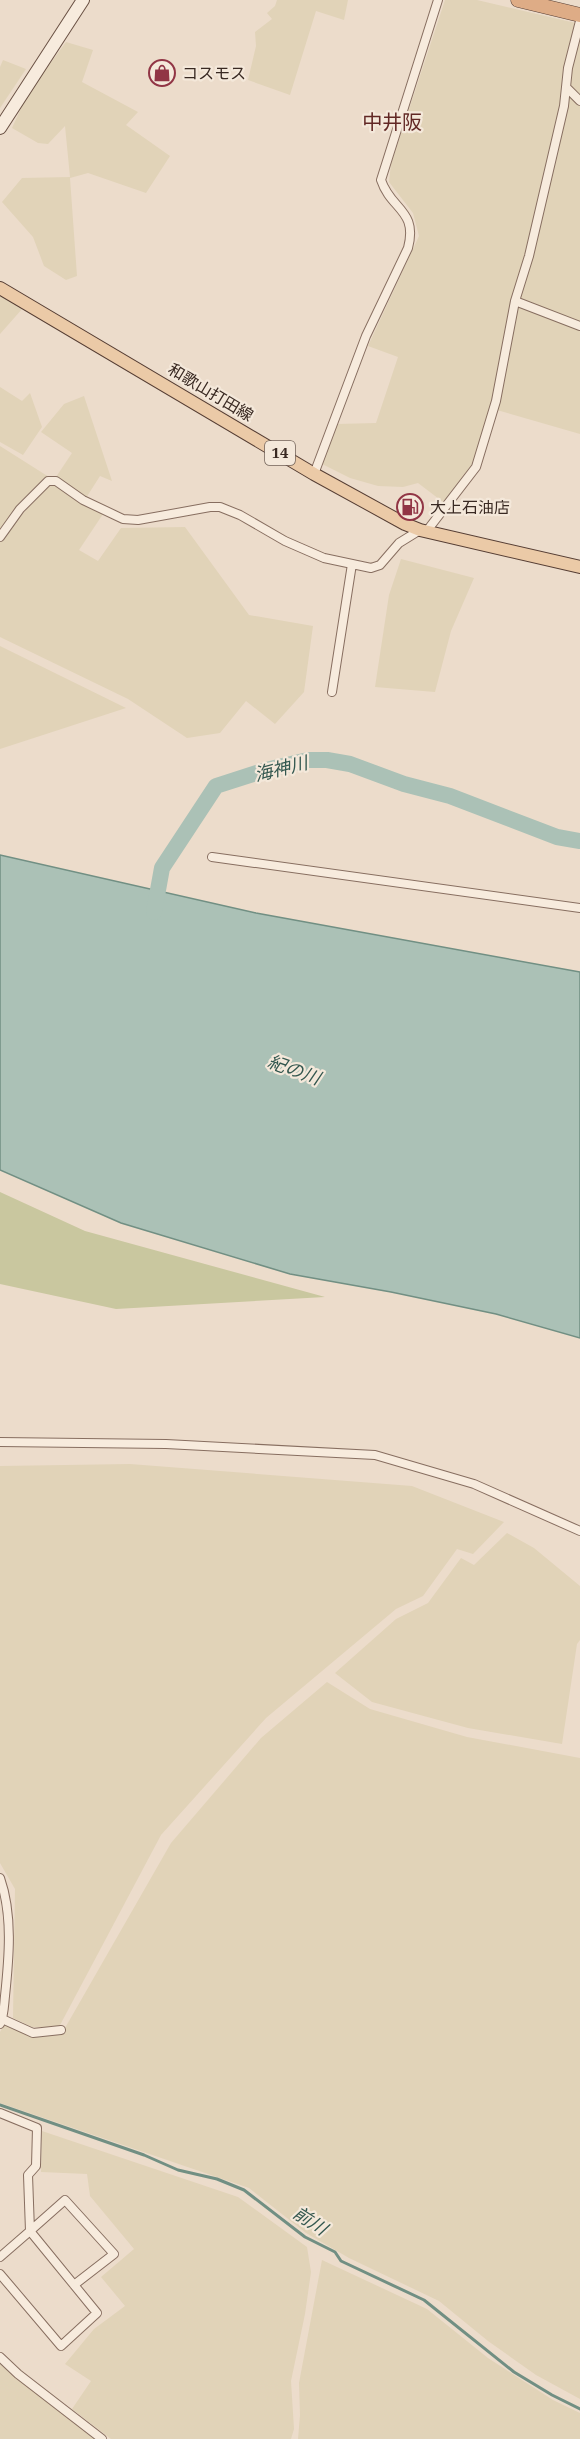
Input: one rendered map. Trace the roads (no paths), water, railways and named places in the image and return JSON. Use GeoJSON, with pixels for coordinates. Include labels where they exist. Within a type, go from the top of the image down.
{"type":"FeatureCollection","features":[{"type":"Feature","properties":{"kind":"highway"},"geometry":{"type":"LineString","coordinates":[[518,0],[580,15]]}},
{"type":"Feature","properties":{"kind":"main road"},"geometry":{"type":"LineString","coordinates":[[0,128],[82,0]]}},
{"type":"Feature","properties":{"kind":"main road","name":"和歌山打田線"},"geometry":{"type":"LineString","coordinates":[[0,288],[381,513],[423,531],[580,567]]}},
{"type":"Feature","properties":{"kind":"street"},"geometry":{"type":"LineString","coordinates":[[314,474],[366,336],[408,248],[412,234],[410,221],[383,188],[381,180],[438,0]]}},
{"type":"Feature","properties":{"kind":"street"},"geometry":{"type":"LineString","coordinates":[[0,537],[20,509],[48,481],[56,481],[83,500],[123,519],[138,520],[220,507],[240,515],[285,542],[324,558],[371,568],[380,565],[399,543],[423,531],[476,467],[496,401],[515,301],[568,89],[568,68],[580,21]]}},
{"type":"Feature","properties":{"kind":"street"},"geometry":{"type":"LineString","coordinates":[[568,89],[580,101]]}},
{"type":"Feature","properties":{"kind":"street"},"geometry":{"type":"LineString","coordinates":[[515,301],[580,326]]}},
{"type":"Feature","properties":{"kind":"street"},"geometry":{"type":"LineString","coordinates":[[332,692],[352,564]]}},
{"type":"Feature","properties":{"kind":"street"},"geometry":{"type":"LineString","coordinates":[[212,856],[580,908]]}},
{"type":"Feature","properties":{"kind":"street"},"geometry":{"type":"LineString","coordinates":[[0,1442],[166,1444],[375,1455],[474,1484],[580,1531]]}},
{"type":"Feature","properties":{"kind":"street"},"geometry":{"type":"LineString","coordinates":[[0,1878],[6,1895],[8,1931],[8,1962],[1,2021],[33,2033],[61,2030]]}},
{"type":"Feature","properties":{"kind":"street"},"geometry":{"type":"LineString","coordinates":[[0,2113],[38,2128],[36,2166],[28,2175],[30,2231],[97,2313],[61,2346],[0,2274]]}},
{"type":"Feature","properties":{"kind":"street"},"geometry":{"type":"LineString","coordinates":[[0,2257],[65,2200],[114,2254],[74,2284]]}},
{"type":"Feature","properties":{"kind":"street"},"geometry":{"type":"LineString","coordinates":[[0,2357],[18,2374],[102,2439]]}},
{"type":"Feature","properties":{"kind":"water","name":"紀の川"},"geometry":{"type":"Polygon","coordinates":[[[0,855],[256,913],[580,972],[580,1338],[496,1314],[290,1274],[121,1223],[0,1170],[0,855]]]}},
{"type":"Feature","properties":{"kind":"waterway","name":"海神川"},"geometry":{"type":"LineString","coordinates":[[154,912],[162,868],[216,786],[308,760],[327,760],[350,764],[404,784],[450,796],[557,837],[580,841]]}},
{"type":"Feature","properties":{"kind":"waterway","name":"前川"},"geometry":{"type":"LineString","coordinates":[[0,2105],[144,2155],[178,2170],[217,2179],[244,2190],[305,2237],[335,2252],[341,2261],[424,2300],[514,2372],[580,2409]]}},
{"type":"Feature","properties":{"kind":"place","name":"コスモス"},"geometry":{"type":"Point","coordinates":[162,73]}},
{"type":"Feature","properties":{"kind":"place","name":"大上石油店"},"geometry":{"type":"Point","coordinates":[410,507]}},
{"type":"Feature","properties":{"kind":"district","name":"中井阪"},"geometry":{"type":"Point","coordinates":[392,122]}}]}
